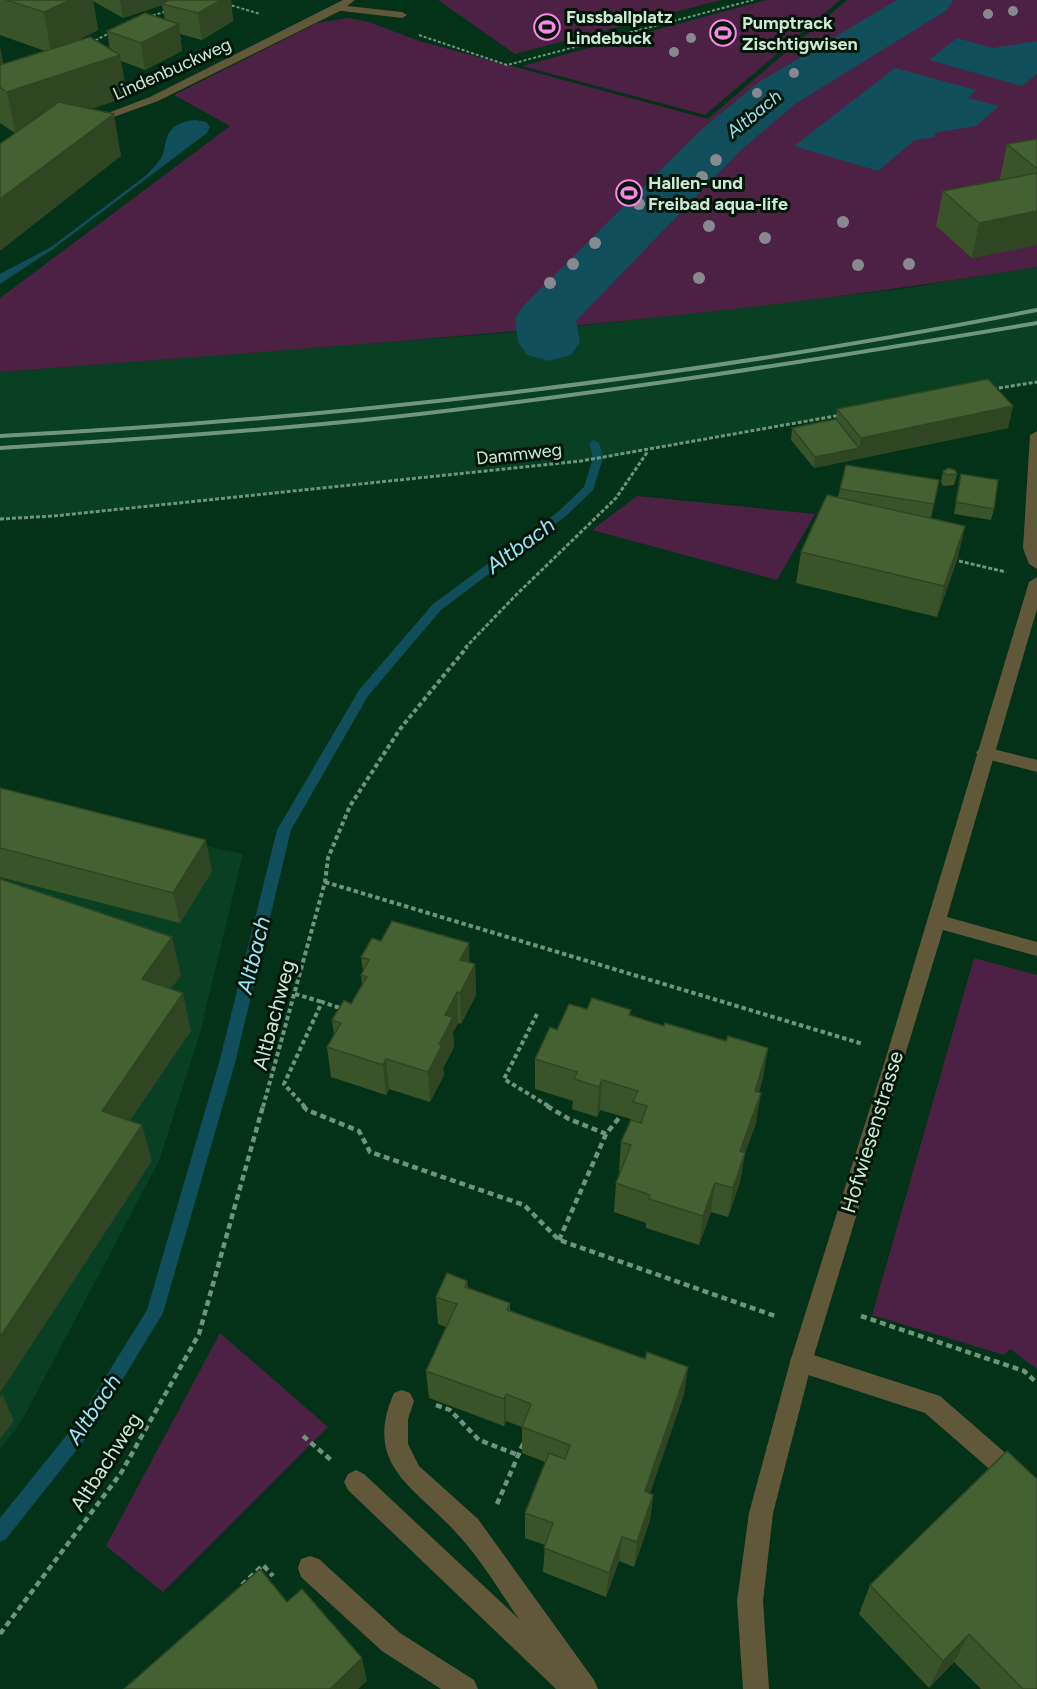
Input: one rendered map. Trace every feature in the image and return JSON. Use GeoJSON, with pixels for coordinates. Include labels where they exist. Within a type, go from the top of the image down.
{"type":"FeatureCollection","features":[{"type":"Feature","properties":{"kind":"street","name":"Lindenbuckweg"},"geometry":{"type":"LineString","coordinates":[[78,126],[154,99],[350,0]]}},
{"type":"Feature","properties":{"kind":"street"},"geometry":{"type":"LineString","coordinates":[[338,8],[402,15]]}},
{"type":"Feature","properties":{"kind":"street"},"geometry":{"type":"LineString","coordinates":[[1037,435],[1031,548],[1037,564]]}},
{"type":"Feature","properties":{"kind":"street","name":"Hofwiesenstrasse"},"geometry":{"type":"LineString","coordinates":[[756,1689],[750,1600],[761,1514],[801,1362],[897,1054],[1037,582]]}},
{"type":"Feature","properties":{"kind":"street"},"geometry":{"type":"LineString","coordinates":[[986,753],[1037,766]]}},
{"type":"Feature","properties":{"kind":"street"},"geometry":{"type":"LineString","coordinates":[[935,921],[1037,949]]}},
{"type":"Feature","properties":{"kind":"street"},"geometry":{"type":"LineString","coordinates":[[801,1362],[932,1404],[1002,1465]]}},
{"type":"Feature","properties":{"kind":"street"},"geometry":{"type":"LineString","coordinates":[[402,1401],[396,1419],[396,1446],[411,1474],[469,1528],[585,1689]]}},
{"type":"Feature","properties":{"kind":"street"},"geometry":{"type":"LineString","coordinates":[[356,1482],[574,1689]]}},
{"type":"Feature","properties":{"kind":"street"},"geometry":{"type":"LineString","coordinates":[[310,1568],[391,1642],[465,1689]]}},
{"type":"Feature","properties":{"kind":"path"},"geometry":{"type":"LineString","coordinates":[[417,34],[507,65],[753,0]]}},
{"type":"Feature","properties":{"kind":"path"},"geometry":{"type":"LineString","coordinates":[[148,17],[169,10]]}},
{"type":"Feature","properties":{"kind":"path"},"geometry":{"type":"LineString","coordinates":[[89,44],[118,29]]}},
{"type":"Feature","properties":{"kind":"path"},"geometry":{"type":"LineString","coordinates":[[991,390],[1037,382]]}},
{"type":"Feature","properties":{"kind":"path","name":"Dammweg"},"geometry":{"type":"LineString","coordinates":[[0,519],[54,516],[581,461],[842,415]]}},
{"type":"Feature","properties":{"kind":"path","name":"Altbachweg"},"geometry":{"type":"LineString","coordinates":[[0,1634],[122,1473],[199,1334],[326,882],[328,858],[350,807],[400,729],[456,658],[515,596],[616,498],[648,451]]}},
{"type":"Feature","properties":{"kind":"path"},"geometry":{"type":"LineString","coordinates":[[959,561],[1007,572]]}},
{"type":"Feature","properties":{"kind":"path"},"geometry":{"type":"LineString","coordinates":[[326,882],[864,1044]]}},
{"type":"Feature","properties":{"kind":"path"},"geometry":{"type":"LineString","coordinates":[[295,994],[353,1013]]}},
{"type":"Feature","properties":{"kind":"path"},"geometry":{"type":"LineString","coordinates":[[322,1002],[303,1042],[299,1057],[284,1084],[307,1110],[359,1131],[370,1152],[524,1205],[559,1240],[775,1316]]}},
{"type":"Feature","properties":{"kind":"path"},"geometry":{"type":"LineString","coordinates":[[537,1014],[504,1079],[569,1119],[606,1134]]}},
{"type":"Feature","properties":{"kind":"path"},"geometry":{"type":"LineString","coordinates":[[559,1240],[606,1134],[619,1118]]}},
{"type":"Feature","properties":{"kind":"path"},"geometry":{"type":"LineString","coordinates":[[861,1316],[1024,1371],[1037,1383]]}},
{"type":"Feature","properties":{"kind":"path"},"geometry":{"type":"LineString","coordinates":[[450,1410],[479,1440],[518,1455]]}},
{"type":"Feature","properties":{"kind":"path"},"geometry":{"type":"LineString","coordinates":[[508,1477],[525,1439]]}},
{"type":"Feature","properties":{"kind":"path"},"geometry":{"type":"LineString","coordinates":[[239,1587],[263,1565],[280,1582],[310,1568]]}},
{"type":"Feature","properties":{"kind":"shaded area","name":"Fussballplatz Lindebuck"},"geometry":{"type":"Polygon","coordinates":[[[438,0],[721,0],[515,54],[438,0]]]}},
{"type":"Feature","properties":{"kind":"shaded area","name":"Pumptrack Zischtigwisen"},"geometry":{"type":"Polygon","coordinates":[[[767,0],[840,0],[705,115],[522,66],[767,0]]]}},
{"type":"Feature","properties":{"kind":"shaded area","name":"Hallen- und Freibad aqua-life"},"geometry":{"type":"Polygon","coordinates":[[[847,0],[1037,0],[1037,267],[779,304],[649,318],[390,342],[0,372],[0,298],[230,126],[174,95],[317,23],[348,18],[369,22],[419,41],[708,119],[847,0]]]}},
{"type":"Feature","properties":{"kind":"shaded area"},"geometry":{"type":"Polygon","coordinates":[[[1037,267],[1037,382],[704,438],[610,457],[54,516],[0,519],[0,372],[554,329],[901,289],[1037,267]]]}},
{"type":"Feature","properties":{"kind":"shaded area"},"geometry":{"type":"Polygon","coordinates":[[[637,496],[815,514],[777,580],[592,530],[637,496]]]}},
{"type":"Feature","properties":{"kind":"shaded area"},"geometry":{"type":"Polygon","coordinates":[[[0,802],[243,854],[200,1033],[159,1161],[21,1422],[0,1449],[0,802]]]}},
{"type":"Feature","properties":{"kind":"shaded area"},"geometry":{"type":"Polygon","coordinates":[[[974,958],[1037,975],[1037,1369],[1010,1349],[1004,1355],[872,1315],[974,958]]]}},
{"type":"Feature","properties":{"kind":"shaded area"},"geometry":{"type":"Polygon","coordinates":[[[220,1333],[328,1427],[163,1592],[106,1546],[220,1333]]]}},
{"type":"Feature","properties":{"kind":"water"},"geometry":{"type":"Polygon","coordinates":[[[957,38],[993,48],[1037,41],[1037,74],[1022,86],[929,60],[957,38]]]}},
{"type":"Feature","properties":{"kind":"water"},"geometry":{"type":"Polygon","coordinates":[[[895,68],[976,90],[968,98],[999,106],[976,126],[933,133],[936,137],[915,140],[878,171],[794,146],[895,68]]]}},
{"type":"Feature","properties":{"kind":"water"},"geometry":{"type":"Polygon","coordinates":[[[195,120],[206,122],[210,127],[207,133],[53,249],[0,284],[0,274],[51,247],[144,177],[161,158],[167,137],[172,129],[181,123],[195,120]]]}},
{"type":"Feature","properties":{"kind":"building"},"geometry":{"type":"Polygon","coordinates":[[[6,0],[70,0],[44,12],[6,0]]]}},
{"type":"Feature","properties":{"kind":"building"},"geometry":{"type":"Polygon","coordinates":[[[169,0],[221,0],[198,13],[162,4],[169,0]]]}},
{"type":"Feature","properties":{"kind":"building"},"geometry":{"type":"Polygon","coordinates":[[[145,13],[179,24],[141,43],[107,31],[145,13]]]}},
{"type":"Feature","properties":{"kind":"building"},"geometry":{"type":"Polygon","coordinates":[[[90,37],[120,55],[7,92],[0,87],[0,65],[90,37]]]}},
{"type":"Feature","properties":{"kind":"building"},"geometry":{"type":"Polygon","coordinates":[[[59,102],[114,114],[0,199],[0,144],[59,102]]]}},
{"type":"Feature","properties":{"kind":"building"},"geometry":{"type":"Polygon","coordinates":[[[1037,139],[1037,169],[1007,144],[1037,139]]]}},
{"type":"Feature","properties":{"kind":"building"},"geometry":{"type":"Polygon","coordinates":[[[1037,173],[1037,211],[979,223],[943,191],[1037,173]]]}},
{"type":"Feature","properties":{"kind":"building"},"geometry":{"type":"Polygon","coordinates":[[[988,379],[1013,406],[861,438],[837,409],[988,379]]]}},
{"type":"Feature","properties":{"kind":"building"},"geometry":{"type":"Polygon","coordinates":[[[836,419],[859,448],[815,457],[792,428],[836,419]]]}},
{"type":"Feature","properties":{"kind":"building"},"geometry":{"type":"Polygon","coordinates":[[[846,465],[939,480],[934,504],[840,489],[846,465]]]}},
{"type":"Feature","properties":{"kind":"building"},"geometry":{"type":"Polygon","coordinates":[[[949,468],[955,470],[957,474],[946,475],[943,471],[949,468]]]}},
{"type":"Feature","properties":{"kind":"building"},"geometry":{"type":"Polygon","coordinates":[[[961,474],[998,480],[994,509],[956,502],[961,474]]]}},
{"type":"Feature","properties":{"kind":"building"},"geometry":{"type":"Polygon","coordinates":[[[827,495],[965,526],[944,586],[801,552],[827,495]]]}},
{"type":"Feature","properties":{"kind":"building"},"geometry":{"type":"Polygon","coordinates":[[[0,788],[206,840],[173,893],[0,848],[0,788]]]}},
{"type":"Feature","properties":{"kind":"building"},"geometry":{"type":"Polygon","coordinates":[[[0,879],[172,937],[142,979],[183,993],[102,1111],[142,1125],[0,1337],[0,879]]]}},
{"type":"Feature","properties":{"kind":"building"},"geometry":{"type":"Polygon","coordinates":[[[392,921],[469,943],[460,960],[475,964],[445,1015],[453,1017],[428,1072],[386,1059],[383,1065],[327,1047],[341,1023],[332,1020],[344,1000],[351,1004],[367,977],[361,975],[369,960],[361,957],[372,938],[381,941],[392,921]]]}},
{"type":"Feature","properties":{"kind":"building"},"geometry":{"type":"Polygon","coordinates":[[[592,998],[631,1010],[629,1015],[664,1026],[665,1023],[726,1041],[728,1036],[768,1048],[755,1091],[761,1093],[740,1151],[745,1153],[733,1188],[715,1183],[703,1216],[649,1199],[650,1195],[616,1183],[631,1145],[621,1142],[631,1120],[641,1123],[647,1106],[633,1102],[638,1091],[602,1080],[599,1087],[574,1079],[577,1072],[535,1059],[550,1027],[557,1030],[569,1004],[587,1009],[592,998]]]}},
{"type":"Feature","properties":{"kind":"building"},"geometry":{"type":"Polygon","coordinates":[[[447,1273],[467,1281],[465,1287],[510,1303],[507,1310],[645,1359],[647,1352],[688,1367],[645,1491],[653,1495],[637,1542],[622,1537],[609,1573],[544,1548],[553,1523],[525,1513],[549,1453],[565,1459],[570,1445],[522,1427],[531,1404],[506,1394],[504,1399],[426,1371],[457,1304],[436,1297],[447,1273]]]}},
{"type":"Feature","properties":{"kind":"building"},"geometry":{"type":"Polygon","coordinates":[[[1007,1451],[1037,1479],[1037,1689],[1023,1689],[969,1634],[943,1661],[870,1585],[1007,1451]]]}},
{"type":"Feature","properties":{"kind":"building"},"geometry":{"type":"Polygon","coordinates":[[[260,1569],[287,1602],[302,1589],[362,1658],[330,1689],[124,1689],[260,1569]]]}},
{"type":"Feature","properties":{"kind":"waterway","name":"Altbach"},"geometry":{"type":"LineString","coordinates":[[549,342],[545,318],[721,140],[777,93],[930,0]]}},
{"type":"Feature","properties":{"kind":"waterway","name":"Altbach"},"geometry":{"type":"LineString","coordinates":[[0,1533],[84,1427],[155,1313],[227,1063],[284,830],[363,693],[437,607],[562,514],[589,488],[598,458],[594,443]]}},
{"type":"Feature","properties":{"kind":"railway"},"geometry":{"type":"LineString","coordinates":[[0,436],[261,418],[521,391],[650,375],[780,355],[1037,310]]}},
{"type":"Feature","properties":{"kind":"railway"},"geometry":{"type":"LineString","coordinates":[[0,448],[246,431],[474,408],[876,350],[1037,323]]}},
{"type":"Feature","properties":{"kind":"place","name":"Fussballplatz Lindebuck"},"geometry":{"type":"Point","coordinates":[547,27]}},
{"type":"Feature","properties":{"kind":"place","name":"Pumptrack Zischtigwisen"},"geometry":{"type":"Point","coordinates":[723,33]}},
{"type":"Feature","properties":{"kind":"place","name":"Hallen- und Freibad aqua-life"},"geometry":{"type":"Point","coordinates":[629,193]}}]}
